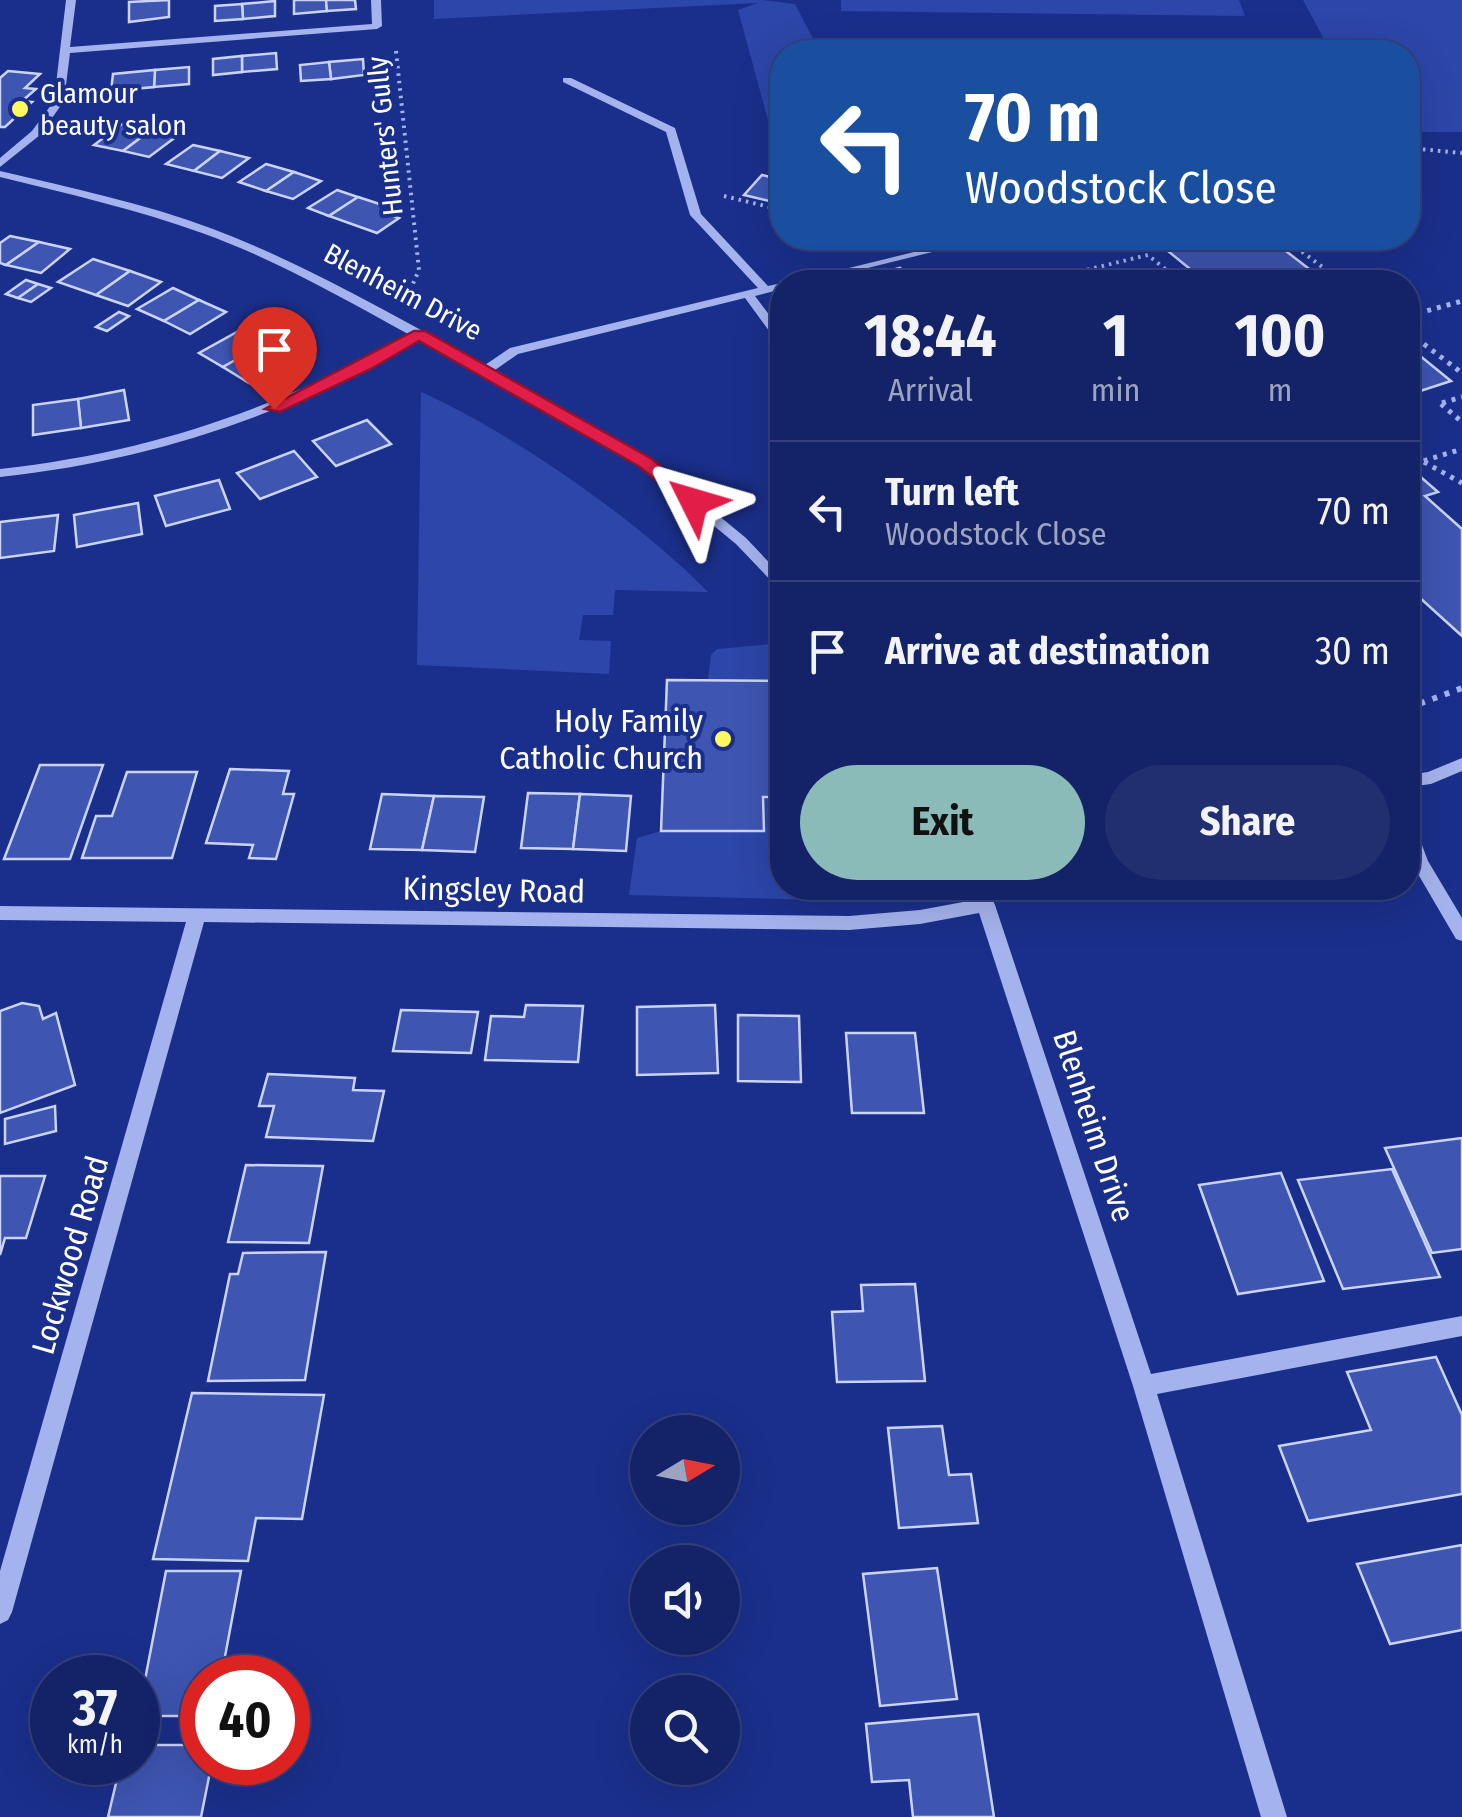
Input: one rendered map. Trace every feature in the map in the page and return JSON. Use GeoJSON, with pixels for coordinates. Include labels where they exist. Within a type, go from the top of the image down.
{"type":"FeatureCollection","features":[{"type":"Feature","properties":{"kind":"street"},"geometry":{"type":"LineString","coordinates":[[0,164],[51,116],[58,101],[71,0]]}},
{"type":"Feature","properties":{"kind":"street"},"geometry":{"type":"LineString","coordinates":[[67,50],[376,26],[376,0]]}},
{"type":"Feature","properties":{"kind":"street"},"geometry":{"type":"LineString","coordinates":[[346,28],[347,40]]}},
{"type":"Feature","properties":{"kind":"street"},"geometry":{"type":"LineString","coordinates":[[567,80],[671,130],[696,215],[766,290]]}},
{"type":"Feature","properties":{"kind":"street","name":"Blenheim Drive"},"geometry":{"type":"LineString","coordinates":[[0,174],[126,205],[286,264],[486,370],[646,463],[741,542],[770,572]]}},
{"type":"Feature","properties":{"kind":"street"},"geometry":{"type":"LineString","coordinates":[[848,270],[933,250]]}},
{"type":"Feature","properties":{"kind":"street"},"geometry":{"type":"LineString","coordinates":[[486,370],[514,352],[558,338],[770,289]]}},
{"type":"Feature","properties":{"kind":"street"},"geometry":{"type":"LineString","coordinates":[[748,294],[770,324]]}},
{"type":"Feature","properties":{"kind":"street"},"geometry":{"type":"LineString","coordinates":[[0,473],[101,458],[190,439],[274,409],[366,366],[419,335]]}},
{"type":"Feature","properties":{"kind":"street"},"geometry":{"type":"LineString","coordinates":[[1420,779],[1462,764]]}},
{"type":"Feature","properties":{"kind":"street"},"geometry":{"type":"LineString","coordinates":[[1420,862],[1462,934]]}},
{"type":"Feature","properties":{"kind":"street","name":"Kingsley Road"},"geometry":{"type":"LineString","coordinates":[[0,913],[849,924],[920,917],[970,900]]}},
{"type":"Feature","properties":{"kind":"street","name":"Blenheim Drive"},"geometry":{"type":"LineString","coordinates":[[983,900],[1144,1386],[1274,1817]]}},
{"type":"Feature","properties":{"kind":"street","name":"Lockwood Road"},"geometry":{"type":"LineString","coordinates":[[0,1612],[197,916]]}},
{"type":"Feature","properties":{"kind":"street"},"geometry":{"type":"LineString","coordinates":[[1144,1386],[1462,1326]]}},
{"type":"Feature","properties":{"kind":"path","name":"Hunters' Gully"},"geometry":{"type":"LineString","coordinates":[[394,38],[420,270],[395,322]]}},
{"type":"Feature","properties":{"kind":"path"},"geometry":{"type":"LineString","coordinates":[[1420,149],[1462,153]]}},
{"type":"Feature","properties":{"kind":"path"},"geometry":{"type":"LineString","coordinates":[[708,192],[770,207]]}},
{"type":"Feature","properties":{"kind":"path"},"geometry":{"type":"LineString","coordinates":[[1300,250],[1326,270]]}},
{"type":"Feature","properties":{"kind":"path"},"geometry":{"type":"LineString","coordinates":[[1084,270],[1148,254],[1167,270]]}},
{"type":"Feature","properties":{"kind":"path"},"geometry":{"type":"LineString","coordinates":[[1420,313],[1462,301]]}},
{"type":"Feature","properties":{"kind":"path"},"geometry":{"type":"LineString","coordinates":[[1420,341],[1462,373]]}},
{"type":"Feature","properties":{"kind":"path"},"geometry":{"type":"LineString","coordinates":[[1462,397],[1441,404],[1462,422]]}},
{"type":"Feature","properties":{"kind":"path"},"geometry":{"type":"LineString","coordinates":[[1423,461],[1462,449]]}},
{"type":"Feature","properties":{"kind":"path"},"geometry":{"type":"LineString","coordinates":[[1420,459],[1462,482]]}},
{"type":"Feature","properties":{"kind":"path"},"geometry":{"type":"LineString","coordinates":[[1420,704],[1462,688]]}},
{"type":"Feature","properties":{"kind":"shaded area"},"geometry":{"type":"Polygon","coordinates":[[[434,0],[762,0],[795,4],[814,40],[770,40],[770,128],[738,10],[758,3],[434,19],[434,0]]]}},
{"type":"Feature","properties":{"kind":"shaded area"},"geometry":{"type":"Polygon","coordinates":[[[841,0],[1239,0],[1245,16],[841,11],[841,0]]]}},
{"type":"Feature","properties":{"kind":"shaded area"},"geometry":{"type":"Polygon","coordinates":[[[1303,0],[1462,0],[1462,132],[1420,132],[1420,40],[1325,40],[1303,0]]]}},
{"type":"Feature","properties":{"kind":"shaded area"},"geometry":{"type":"Polygon","coordinates":[[[421,392],[494,430],[572,480],[647,536],[708,592],[615,590],[613,615],[583,615],[579,640],[611,641],[609,674],[417,665],[421,392]]]}},
{"type":"Feature","properties":{"kind":"shaded area"},"geometry":{"type":"Polygon","coordinates":[[[770,644],[770,681],[708,680],[711,655],[717,649],[770,644]]]}},
{"type":"Feature","properties":{"kind":"shaded area"},"geometry":{"type":"Polygon","coordinates":[[[763,797],[770,797],[770,899],[629,895],[637,838],[661,831],[763,831],[763,797]]]}},
{"type":"Feature","properties":{"kind":"building"},"geometry":{"type":"Polygon","coordinates":[[[169,0],[169,17],[129,22],[129,2],[169,0]]]}},
{"type":"Feature","properties":{"kind":"building"},"geometry":{"type":"Polygon","coordinates":[[[294,0],[326,0],[327,11],[294,14],[294,0]]]}},
{"type":"Feature","properties":{"kind":"building"},"geometry":{"type":"Polygon","coordinates":[[[326,0],[355,0],[356,9],[327,11],[326,0]]]}},
{"type":"Feature","properties":{"kind":"building"},"geometry":{"type":"Polygon","coordinates":[[[275,1],[275,16],[243,19],[242,4],[275,1]]]}},
{"type":"Feature","properties":{"kind":"building"},"geometry":{"type":"Polygon","coordinates":[[[242,4],[243,19],[215,21],[215,6],[242,4]]]}},
{"type":"Feature","properties":{"kind":"building"},"geometry":{"type":"Polygon","coordinates":[[[276,53],[277,69],[242,72],[242,56],[276,53]]]}},
{"type":"Feature","properties":{"kind":"building"},"geometry":{"type":"Polygon","coordinates":[[[242,56],[242,72],[213,75],[213,59],[242,56]]]}},
{"type":"Feature","properties":{"kind":"building"},"geometry":{"type":"Polygon","coordinates":[[[363,59],[364,75],[331,79],[329,62],[363,59]]]}},
{"type":"Feature","properties":{"kind":"building"},"geometry":{"type":"Polygon","coordinates":[[[329,62],[331,79],[301,81],[300,65],[329,62]]]}},
{"type":"Feature","properties":{"kind":"building"},"geometry":{"type":"Polygon","coordinates":[[[189,67],[189,84],[154,87],[155,70],[189,67]]]}},
{"type":"Feature","properties":{"kind":"building"},"geometry":{"type":"Polygon","coordinates":[[[155,70],[154,87],[111,91],[113,74],[155,70]]]}},
{"type":"Feature","properties":{"kind":"building"},"geometry":{"type":"Polygon","coordinates":[[[8,71],[40,74],[25,88],[36,89],[22,101],[32,102],[5,127],[0,127],[0,78],[8,71]]]}},
{"type":"Feature","properties":{"kind":"building"},"geometry":{"type":"Polygon","coordinates":[[[122,124],[151,130],[123,151],[94,145],[122,124]]]}},
{"type":"Feature","properties":{"kind":"building"},"geometry":{"type":"Polygon","coordinates":[[[151,130],[177,136],[149,157],[123,151],[151,130]]]}},
{"type":"Feature","properties":{"kind":"building"},"geometry":{"type":"Polygon","coordinates":[[[193,145],[220,151],[194,171],[166,164],[193,145]]]}},
{"type":"Feature","properties":{"kind":"building"},"geometry":{"type":"Polygon","coordinates":[[[220,151],[249,158],[222,178],[194,171],[220,151]]]}},
{"type":"Feature","properties":{"kind":"building"},"geometry":{"type":"Polygon","coordinates":[[[266,164],[294,172],[266,191],[239,182],[266,164]]]}},
{"type":"Feature","properties":{"kind":"building"},"geometry":{"type":"Polygon","coordinates":[[[294,172],[321,181],[293,199],[266,191],[294,172]]]}},
{"type":"Feature","properties":{"kind":"building"},"geometry":{"type":"Polygon","coordinates":[[[762,175],[770,177],[770,201],[744,195],[762,175]]]}},
{"type":"Feature","properties":{"kind":"building"},"geometry":{"type":"Polygon","coordinates":[[[337,190],[358,197],[329,216],[308,208],[337,190]]]}},
{"type":"Feature","properties":{"kind":"building"},"geometry":{"type":"Polygon","coordinates":[[[358,197],[392,208],[385,213],[399,218],[377,233],[329,216],[358,197]]]}},
{"type":"Feature","properties":{"kind":"building"},"geometry":{"type":"Polygon","coordinates":[[[10,236],[39,242],[6,265],[0,263],[0,243],[10,236]]]}},
{"type":"Feature","properties":{"kind":"building"},"geometry":{"type":"Polygon","coordinates":[[[39,242],[70,249],[41,273],[6,265],[39,242]]]}},
{"type":"Feature","properties":{"kind":"building"},"geometry":{"type":"Polygon","coordinates":[[[1167,250],[1285,250],[1310,270],[1191,270],[1167,250]]]}},
{"type":"Feature","properties":{"kind":"building"},"geometry":{"type":"Polygon","coordinates":[[[93,259],[130,271],[96,295],[58,282],[93,259]]]}},
{"type":"Feature","properties":{"kind":"building"},"geometry":{"type":"Polygon","coordinates":[[[130,271],[161,282],[128,306],[96,295],[130,271]]]}},
{"type":"Feature","properties":{"kind":"building"},"geometry":{"type":"Polygon","coordinates":[[[26,280],[38,284],[18,298],[6,294],[26,280]]]}},
{"type":"Feature","properties":{"kind":"building"},"geometry":{"type":"Polygon","coordinates":[[[38,284],[51,288],[31,302],[18,298],[38,284]]]}},
{"type":"Feature","properties":{"kind":"building"},"geometry":{"type":"Polygon","coordinates":[[[173,288],[199,300],[164,321],[137,309],[173,288]]]}},
{"type":"Feature","properties":{"kind":"building"},"geometry":{"type":"Polygon","coordinates":[[[199,300],[226,312],[190,334],[164,321],[199,300]]]}},
{"type":"Feature","properties":{"kind":"building"},"geometry":{"type":"Polygon","coordinates":[[[119,312],[129,316],[107,331],[96,327],[119,312]]]}},
{"type":"Feature","properties":{"kind":"building"},"geometry":{"type":"Polygon","coordinates":[[[237,332],[262,345],[223,367],[199,353],[237,332]]]}},
{"type":"Feature","properties":{"kind":"building"},"geometry":{"type":"Polygon","coordinates":[[[262,345],[288,360],[249,383],[223,367],[262,345]]]}},
{"type":"Feature","properties":{"kind":"building"},"geometry":{"type":"Polygon","coordinates":[[[1420,356],[1451,381],[1420,391],[1420,356]]]}},
{"type":"Feature","properties":{"kind":"building"},"geometry":{"type":"Polygon","coordinates":[[[124,390],[129,420],[81,428],[78,399],[124,390]]]}},
{"type":"Feature","properties":{"kind":"building"},"geometry":{"type":"Polygon","coordinates":[[[78,399],[81,428],[33,435],[33,405],[78,399]]]}},
{"type":"Feature","properties":{"kind":"building"},"geometry":{"type":"Polygon","coordinates":[[[367,420],[391,444],[336,466],[313,441],[367,420]]]}},
{"type":"Feature","properties":{"kind":"building"},"geometry":{"type":"Polygon","coordinates":[[[294,451],[317,477],[260,499],[237,473],[294,451]]]}},
{"type":"Feature","properties":{"kind":"building"},"geometry":{"type":"Polygon","coordinates":[[[1420,476],[1438,492],[1425,496],[1462,529],[1462,636],[1420,598],[1420,476]]]}},
{"type":"Feature","properties":{"kind":"building"},"geometry":{"type":"Polygon","coordinates":[[[219,480],[230,509],[166,526],[155,496],[219,480]]]}},
{"type":"Feature","properties":{"kind":"building"},"geometry":{"type":"Polygon","coordinates":[[[138,503],[142,534],[77,547],[74,515],[138,503]]]}},
{"type":"Feature","properties":{"kind":"building"},"geometry":{"type":"Polygon","coordinates":[[[58,515],[54,551],[0,558],[0,522],[58,515]]]}},
{"type":"Feature","properties":{"kind":"building","name":"Holy Family Catholic Church"},"geometry":{"type":"Polygon","coordinates":[[[667,680],[770,681],[770,797],[763,797],[764,831],[661,831],[667,680]]]}},
{"type":"Feature","properties":{"kind":"building"},"geometry":{"type":"Polygon","coordinates":[[[40,765],[103,765],[70,859],[4,859],[40,765]]]}},
{"type":"Feature","properties":{"kind":"building"},"geometry":{"type":"Polygon","coordinates":[[[230,769],[289,771],[283,794],[294,794],[276,859],[249,858],[253,845],[206,843],[230,769]]]}},
{"type":"Feature","properties":{"kind":"building"},"geometry":{"type":"Polygon","coordinates":[[[127,772],[197,772],[172,858],[82,858],[96,816],[112,816],[127,772]]]}},
{"type":"Feature","properties":{"kind":"building"},"geometry":{"type":"Polygon","coordinates":[[[528,793],[580,794],[573,849],[521,848],[528,793]]]}},
{"type":"Feature","properties":{"kind":"building"},"geometry":{"type":"Polygon","coordinates":[[[382,794],[434,796],[422,850],[370,849],[382,794]]]}},
{"type":"Feature","properties":{"kind":"building"},"geometry":{"type":"Polygon","coordinates":[[[580,794],[631,796],[626,851],[573,849],[580,794]]]}},
{"type":"Feature","properties":{"kind":"building"},"geometry":{"type":"Polygon","coordinates":[[[434,796],[484,797],[475,852],[422,850],[434,796]]]}},
{"type":"Feature","properties":{"kind":"building"},"geometry":{"type":"Polygon","coordinates":[[[22,1003],[39,1006],[43,1019],[56,1013],[75,1085],[0,1113],[0,1011],[22,1003]]]}},
{"type":"Feature","properties":{"kind":"building"},"geometry":{"type":"Polygon","coordinates":[[[526,1005],[583,1006],[578,1062],[485,1060],[491,1016],[524,1017],[526,1005]]]}},
{"type":"Feature","properties":{"kind":"building"},"geometry":{"type":"Polygon","coordinates":[[[715,1005],[718,1073],[637,1075],[637,1007],[715,1005]]]}},
{"type":"Feature","properties":{"kind":"building"},"geometry":{"type":"Polygon","coordinates":[[[401,1010],[478,1012],[471,1053],[393,1051],[401,1010]]]}},
{"type":"Feature","properties":{"kind":"building"},"geometry":{"type":"Polygon","coordinates":[[[738,1015],[799,1016],[801,1082],[738,1081],[738,1015]]]}},
{"type":"Feature","properties":{"kind":"building"},"geometry":{"type":"Polygon","coordinates":[[[846,1033],[915,1033],[924,1113],[852,1113],[846,1033]]]}},
{"type":"Feature","properties":{"kind":"building"},"geometry":{"type":"Polygon","coordinates":[[[268,1074],[355,1078],[353,1090],[384,1091],[373,1141],[266,1137],[274,1106],[259,1106],[268,1074]]]}},
{"type":"Feature","properties":{"kind":"building"},"geometry":{"type":"Polygon","coordinates":[[[55,1106],[56,1131],[5,1144],[5,1119],[55,1106]]]}},
{"type":"Feature","properties":{"kind":"building"},"geometry":{"type":"Polygon","coordinates":[[[1462,1138],[1462,1249],[1432,1253],[1385,1148],[1462,1138]]]}},
{"type":"Feature","properties":{"kind":"building"},"geometry":{"type":"Polygon","coordinates":[[[246,1165],[323,1166],[309,1243],[228,1242],[246,1165]]]}},
{"type":"Feature","properties":{"kind":"building"},"geometry":{"type":"Polygon","coordinates":[[[1392,1169],[1440,1277],[1343,1289],[1298,1180],[1392,1169]]]}},
{"type":"Feature","properties":{"kind":"building"},"geometry":{"type":"Polygon","coordinates":[[[1281,1173],[1324,1281],[1238,1294],[1199,1185],[1281,1173]]]}},
{"type":"Feature","properties":{"kind":"building"},"geometry":{"type":"Polygon","coordinates":[[[0,1176],[45,1176],[26,1238],[5,1238],[0,1255],[0,1176]]]}},
{"type":"Feature","properties":{"kind":"building"},"geometry":{"type":"Polygon","coordinates":[[[326,1252],[305,1380],[208,1381],[230,1274],[238,1274],[243,1253],[326,1252]]]}},
{"type":"Feature","properties":{"kind":"building"},"geometry":{"type":"Polygon","coordinates":[[[915,1284],[925,1381],[837,1382],[832,1312],[863,1311],[861,1285],[915,1284]]]}},
{"type":"Feature","properties":{"kind":"building"},"geometry":{"type":"Polygon","coordinates":[[[1436,1357],[1462,1415],[1462,1494],[1308,1521],[1279,1446],[1371,1430],[1347,1372],[1436,1357]]]}},
{"type":"Feature","properties":{"kind":"building"},"geometry":{"type":"Polygon","coordinates":[[[192,1393],[324,1395],[302,1519],[256,1518],[248,1561],[153,1559],[192,1393]]]}},
{"type":"Feature","properties":{"kind":"building"},"geometry":{"type":"Polygon","coordinates":[[[942,1426],[949,1475],[971,1474],[978,1523],[899,1528],[888,1428],[942,1426]]]}},
{"type":"Feature","properties":{"kind":"building"},"geometry":{"type":"Polygon","coordinates":[[[1462,1545],[1462,1630],[1390,1644],[1357,1564],[1462,1545]]]}},
{"type":"Feature","properties":{"kind":"building"},"geometry":{"type":"Polygon","coordinates":[[[937,1568],[957,1699],[880,1706],[863,1574],[937,1568]]]}},
{"type":"Feature","properties":{"kind":"building"},"geometry":{"type":"Polygon","coordinates":[[[166,1571],[241,1571],[225,1655],[180,1655],[180,1716],[160,1716],[160,1655],[150,1655],[166,1571]]]}},
{"type":"Feature","properties":{"kind":"building"},"geometry":{"type":"Polygon","coordinates":[[[978,1714],[994,1817],[913,1817],[909,1780],[872,1782],[866,1724],[978,1714]]]}},
{"type":"Feature","properties":{"kind":"building"},"geometry":{"type":"Polygon","coordinates":[[[160,1745],[180,1745],[180,1785],[207,1785],[201,1817],[108,1817],[116,1785],[160,1785],[160,1745]]]}},
{"type":"Feature","properties":{"kind":"place","name":"Glamour beauty salon"},"geometry":{"type":"Point","coordinates":[20,109]}},
{"type":"Feature","properties":{"kind":"place","name":"Holy Family Catholic Church"},"geometry":{"type":"Point","coordinates":[723,739]}},
{"type":"Feature","properties":{"kind":"route"},"geometry":{"type":"LineString","coordinates":[[274,409],[366,366],[419,335],[646,463],[694,502]]}}]}
